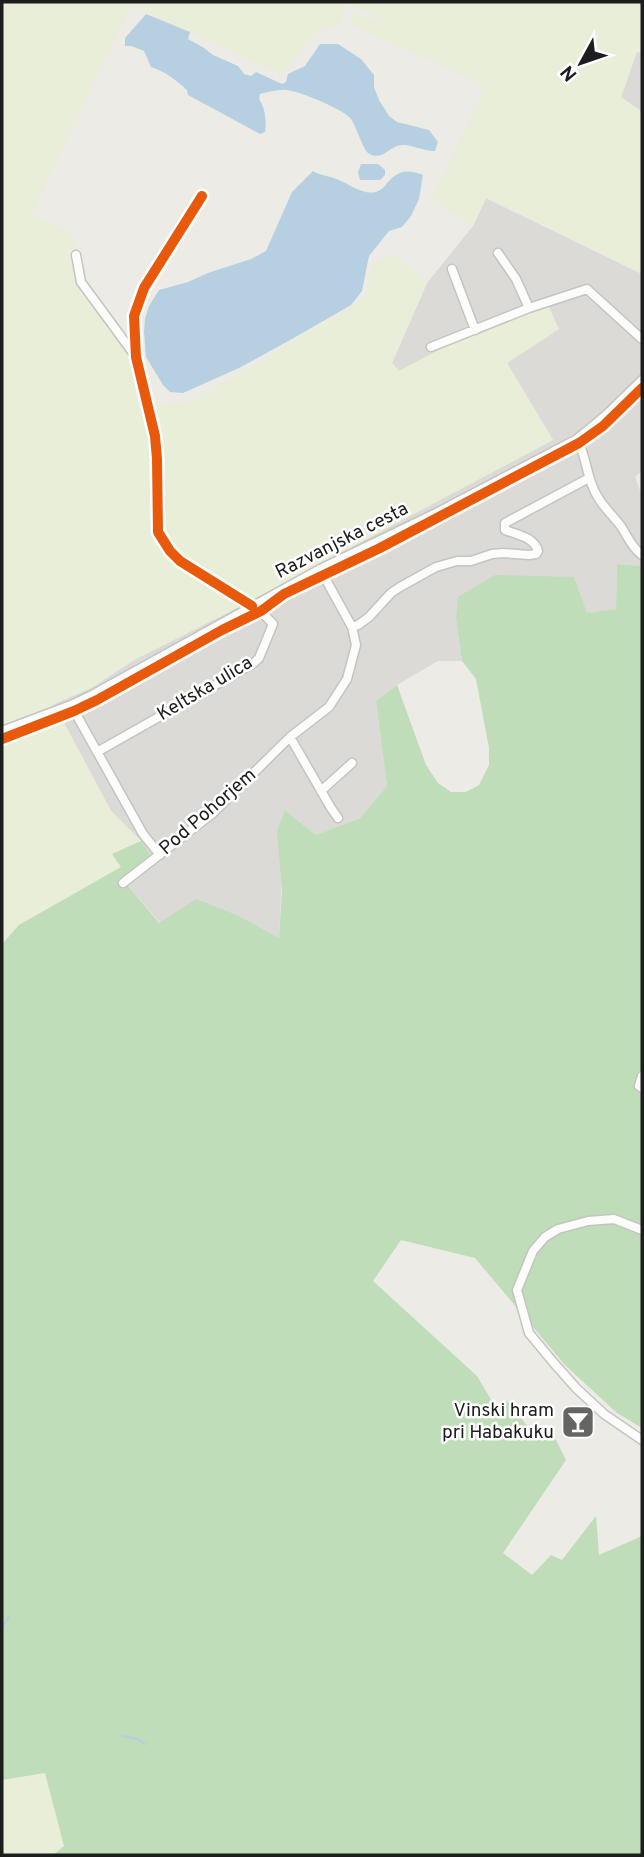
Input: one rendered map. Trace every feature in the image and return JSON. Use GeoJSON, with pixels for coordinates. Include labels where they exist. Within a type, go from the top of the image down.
{"type":"FeatureCollection","features":[{"type":"Feature","properties":{"kind":"street"},"geometry":{"type":"LineString","coordinates":[[202,196],[144,288],[134,316],[136,357],[155,436],[158,532],[180,561],[253,606]]}},
{"type":"Feature","properties":{"kind":"street"},"geometry":{"type":"LineString","coordinates":[[498,253],[516,279],[529,308]]}},
{"type":"Feature","properties":{"kind":"street"},"geometry":{"type":"LineString","coordinates":[[76,256],[81,282],[136,357]]}},
{"type":"Feature","properties":{"kind":"street"},"geometry":{"type":"LineString","coordinates":[[452,270],[475,330]]}},
{"type":"Feature","properties":{"kind":"street"},"geometry":{"type":"LineString","coordinates":[[431,347],[529,308],[587,289],[642,339]]}},
{"type":"Feature","properties":{"kind":"street","name":"Razvanjska cesta"},"geometry":{"type":"LineString","coordinates":[[2,731],[71,705],[320,569],[436,513],[577,439],[642,380]]}},
{"type":"Feature","properties":{"kind":"street"},"geometry":{"type":"LineString","coordinates":[[577,439],[597,499],[642,555]]}},
{"type":"Feature","properties":{"kind":"street"},"geometry":{"type":"LineString","coordinates":[[352,627],[369,618],[391,593],[425,571],[492,554],[536,554],[537,546],[533,541],[505,530],[505,523],[589,478]]}},
{"type":"Feature","properties":{"kind":"street","name":"Pod Pohorjem"},"geometry":{"type":"LineString","coordinates":[[123,883],[213,813],[290,737],[329,707],[347,679],[356,645],[352,627],[320,569]]}},
{"type":"Feature","properties":{"kind":"street","name":"Keltska ulica"},"geometry":{"type":"LineString","coordinates":[[97,752],[254,663],[273,624],[253,606]]}},
{"type":"Feature","properties":{"kind":"street"},"geometry":{"type":"LineString","coordinates":[[71,705],[143,834],[160,855]]}},
{"type":"Feature","properties":{"kind":"street"},"geometry":{"type":"LineString","coordinates":[[290,737],[338,818]]}},
{"type":"Feature","properties":{"kind":"street"},"geometry":{"type":"LineString","coordinates":[[321,791],[352,763]]}},
{"type":"Feature","properties":{"kind":"street"},"geometry":{"type":"LineString","coordinates":[[642,1076],[639,1086],[642,1088]]}},
{"type":"Feature","properties":{"kind":"street"},"geometry":{"type":"LineString","coordinates":[[642,1230],[614,1219],[588,1221],[558,1229],[545,1237],[533,1251],[517,1290],[529,1333],[553,1362],[604,1414],[642,1440]]}},
{"type":"Feature","properties":{"kind":"shaded area"},"geometry":{"type":"Polygon","coordinates":[[[637,51],[642,53],[642,112],[621,97],[637,51]]]}},
{"type":"Feature","properties":{"kind":"shaded area"},"geometry":{"type":"Polygon","coordinates":[[[486,198],[642,274],[642,471],[635,477],[642,496],[642,566],[617,564],[616,609],[587,614],[574,577],[456,619],[462,661],[438,661],[376,701],[387,786],[360,818],[316,835],[285,812],[279,938],[239,916],[160,923],[123,880],[151,856],[141,841],[111,811],[54,704],[91,688],[134,660],[553,440],[507,363],[559,329],[475,331],[399,371],[392,363],[427,283],[473,226],[486,198]]]}},
{"type":"Feature","properties":{"kind":"green space"},"geometry":{"type":"Polygon","coordinates":[[[2,2],[642,2],[642,53],[637,52],[621,97],[642,112],[642,274],[486,198],[473,226],[432,199],[485,87],[351,25],[351,13],[386,24],[386,21],[346,3],[339,25],[318,31],[281,74],[131,5],[31,215],[72,233],[83,290],[111,310],[127,348],[138,407],[191,402],[364,299],[373,263],[395,253],[427,283],[392,363],[399,371],[475,331],[548,305],[559,329],[507,363],[553,440],[134,660],[91,688],[54,704],[111,811],[141,841],[112,854],[122,867],[19,925],[2,944],[2,2]]]}},
{"type":"Feature","properties":{"kind":"green space"},"geometry":{"type":"Polygon","coordinates":[[[617,564],[642,566],[642,1428],[617,1413],[565,1365],[475,1258],[401,1240],[373,1281],[477,1376],[496,1408],[507,1401],[539,1440],[554,1436],[566,1460],[503,1553],[532,1575],[551,1555],[562,1560],[596,1516],[599,1555],[642,1536],[642,1855],[53,1855],[64,1846],[45,1773],[2,1780],[2,944],[19,925],[121,867],[112,854],[141,841],[151,856],[123,880],[159,923],[196,899],[239,916],[279,938],[282,890],[277,831],[285,811],[316,835],[360,818],[387,786],[376,701],[397,685],[426,765],[438,783],[451,792],[466,792],[479,785],[489,765],[489,748],[476,679],[462,661],[456,619],[458,597],[495,575],[574,577],[587,613],[616,609],[617,564]]]}},
{"type":"Feature","properties":{"kind":"green space"},"geometry":{"type":"Polygon","coordinates":[[[45,1773],[65,1846],[53,1855],[2,1855],[2,1780],[45,1773]]]}},
{"type":"Feature","properties":{"kind":"water"},"geometry":{"type":"Polygon","coordinates":[[[146,14],[190,32],[188,39],[213,55],[238,66],[244,74],[251,76],[256,72],[282,84],[286,82],[288,74],[305,66],[320,44],[338,44],[361,59],[374,75],[374,87],[389,116],[397,122],[429,130],[438,142],[435,151],[402,145],[380,155],[372,155],[366,151],[347,115],[287,90],[260,94],[266,124],[265,132],[260,134],[188,95],[187,90],[175,80],[151,67],[144,51],[125,46],[125,38],[146,14]]]}},
{"type":"Feature","properties":{"kind":"water"},"geometry":{"type":"Polygon","coordinates":[[[361,164],[378,164],[385,170],[385,175],[380,180],[360,180],[358,172],[361,164]]]}},
{"type":"Feature","properties":{"kind":"water"},"geometry":{"type":"Polygon","coordinates":[[[313,171],[370,193],[381,189],[400,173],[408,171],[423,175],[419,199],[411,216],[402,227],[389,231],[369,256],[362,291],[351,305],[239,368],[183,393],[170,392],[146,357],[145,319],[159,290],[188,282],[266,251],[292,192],[313,171]]]}},
{"type":"Feature","properties":{"kind":"waterway"},"geometry":{"type":"LineString","coordinates":[[2,1627],[9,1617]]}},
{"type":"Feature","properties":{"kind":"waterway"},"geometry":{"type":"LineString","coordinates":[[123,1736],[145,1744]]}},
{"type":"Feature","properties":{"kind":"cycle path"},"geometry":{"type":"LineString","coordinates":[[202,196],[144,288],[134,316],[136,357],[155,436],[158,532],[180,561],[252,606]]}},
{"type":"Feature","properties":{"kind":"cycle path"},"geometry":{"type":"LineString","coordinates":[[2,739],[97,700],[261,611],[284,594],[380,548],[579,443],[603,426],[642,388]]}},
{"type":"Feature","properties":{"kind":"place","name":"Vinski hram pri Habakuku"},"geometry":{"type":"Point","coordinates":[578,1422]}}]}
